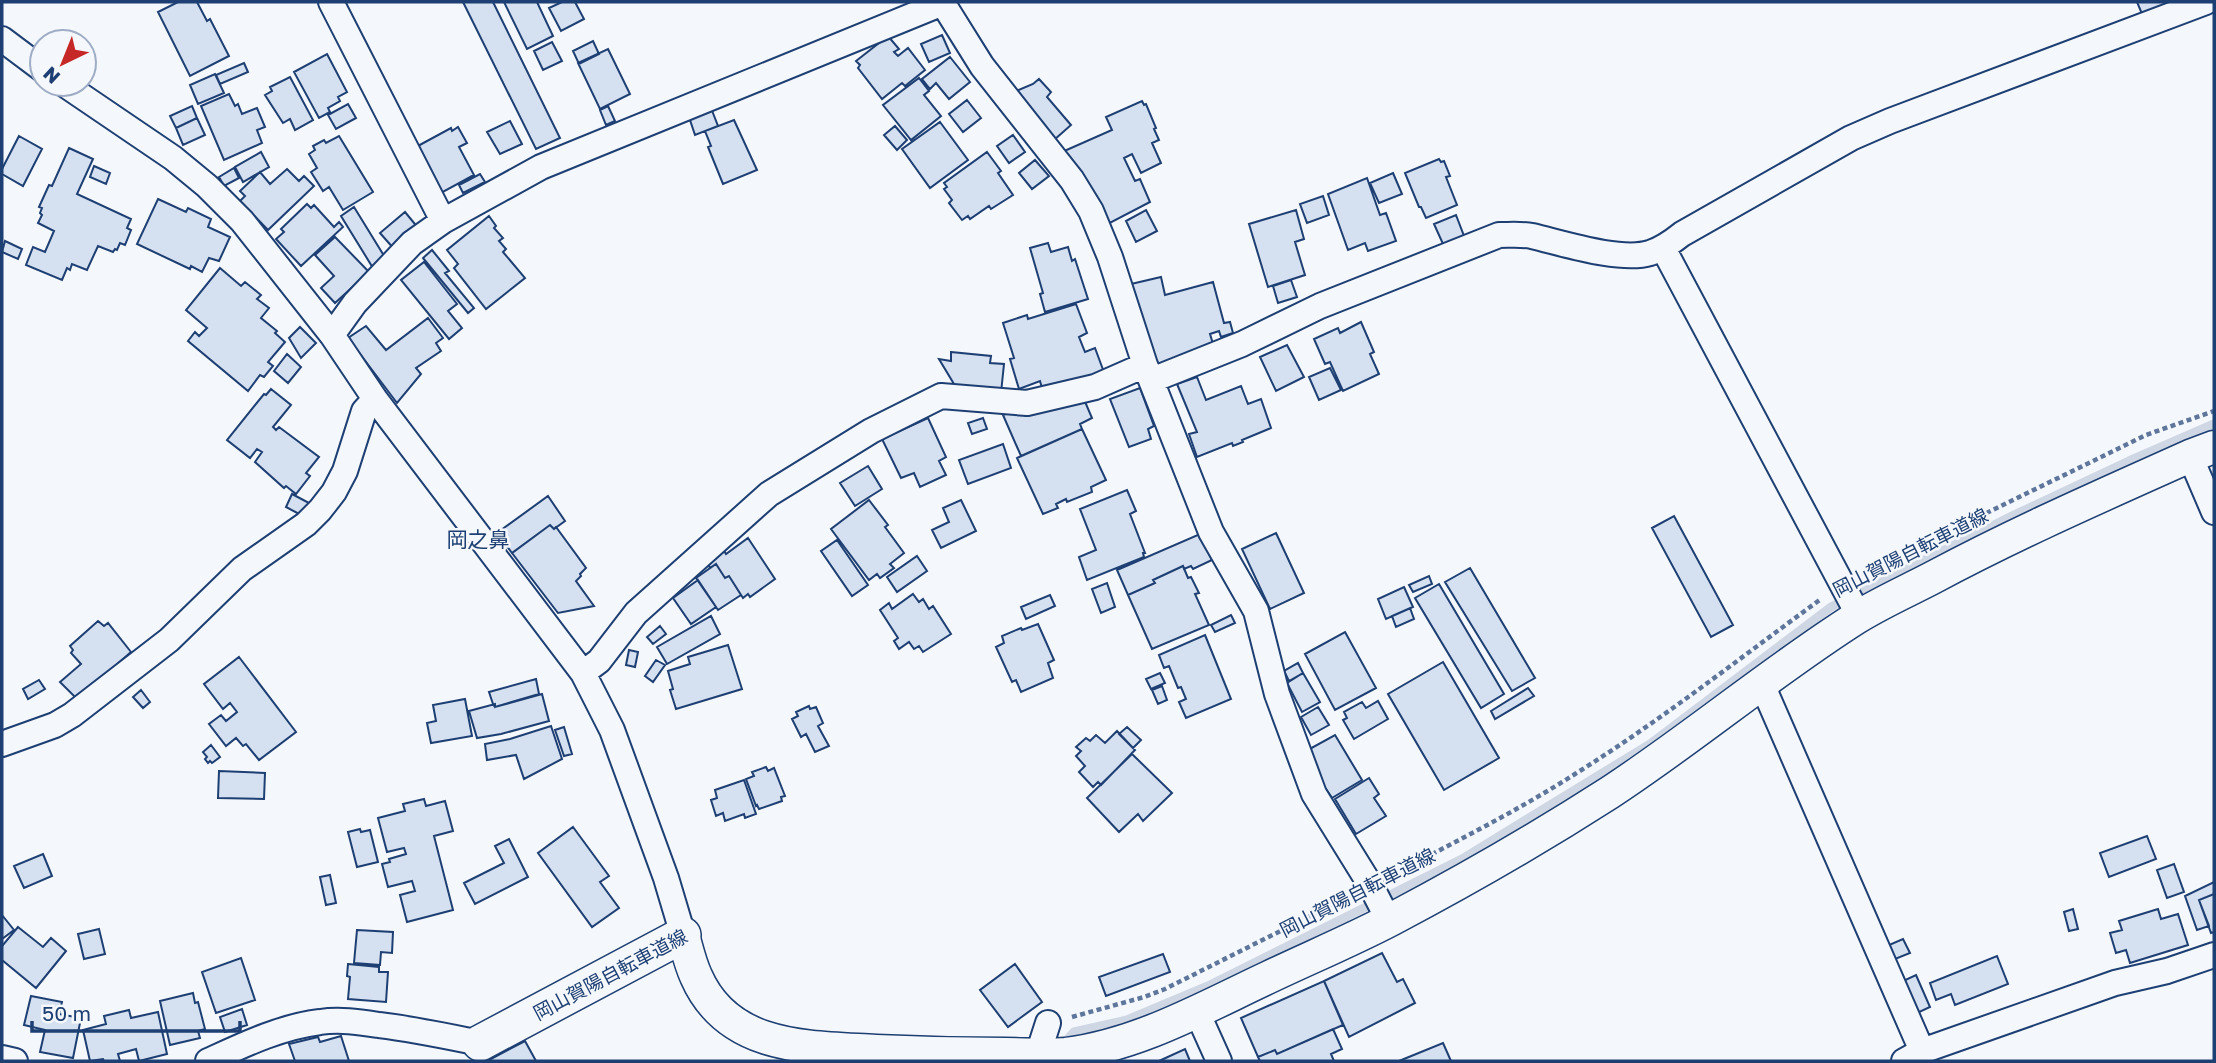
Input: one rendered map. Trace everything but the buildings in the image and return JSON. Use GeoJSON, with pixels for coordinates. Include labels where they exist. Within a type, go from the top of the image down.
{"type":"FeatureCollection","features":[{"type":"Feature","properties":{"kind":"main road","name":"岡山賀陽自転車道線"},"geometry":{"type":"LineString","coordinates":[[480,1042],[683,935]]}},
{"type":"Feature","properties":{"kind":"street"},"geometry":{"type":"LineString","coordinates":[[331,2],[443,221]]}},
{"type":"Feature","properties":{"kind":"street"},"geometry":{"type":"LineString","coordinates":[[332,335],[355,303],[412,243],[443,221],[541,167],[942,2],[982,66],[1073,180],[1091,211],[1210,532],[1256,611],[1277,694],[1314,794],[1379,902]]}},
{"type":"Feature","properties":{"kind":"street"},"geometry":{"type":"LineString","coordinates":[[583,673],[598,661],[636,612],[769,494],[871,431],[941,396],[1027,403],[1149,372],[1242,344],[1321,306],[1499,235],[1529,235],[1557,243],[1632,255],[1647,254],[1663,248],[1682,234],[1851,138],[2206,2]]}},
{"type":"Feature","properties":{"kind":"street"},"geometry":{"type":"LineString","coordinates":[[2,40],[28,59]]}},
{"type":"Feature","properties":{"kind":"street"},"geometry":{"type":"LineString","coordinates":[[85,98],[173,158],[207,186],[242,221],[332,335],[375,399],[583,673],[611,730],[666,878],[695,975],[706,995],[739,1027],[764,1038],[793,1045],[933,1054],[1057,1055],[1142,1034],[1197,1012],[1379,902],[1500,859],[1685,742],[1761,682],[1850,600],[2002,541],[2202,451],[2214,512]]}},
{"type":"Feature","properties":{"kind":"street"},"geometry":{"type":"LineString","coordinates":[[1663,248],[1850,600]]}},
{"type":"Feature","properties":{"kind":"street"},"geometry":{"type":"LineString","coordinates":[[2,744],[55,725],[72,715],[169,640],[242,569],[306,524],[334,492],[345,471],[364,411],[375,399]]}},
{"type":"Feature","properties":{"kind":"street"},"geometry":{"type":"LineString","coordinates":[[1761,682],[1913,1056],[2115,983],[2167,971],[2214,955]]}},
{"type":"Feature","properties":{"kind":"street"},"geometry":{"type":"LineString","coordinates":[[1197,1012],[1219,1061]]}},
{"type":"Feature","properties":{"kind":"street"},"geometry":{"type":"LineString","coordinates":[[208,1061],[253,1041],[320,1021],[404,1028],[480,1042]]}},
{"type":"Feature","properties":{"kind":"street"},"geometry":{"type":"LineString","coordinates":[[1048,1023],[1057,1055]]}},
{"type":"Feature","properties":{"kind":"street"},"geometry":{"type":"LineString","coordinates":[[2,1058],[15,1061]]}},
{"type":"Feature","properties":{"kind":"path","name":"岡山賀陽自転車道線"},"geometry":{"type":"LineString","coordinates":[[1048,1023],[1144,997],[1379,902],[1488,825],[1575,774],[1652,722],[1850,600],[2146,435],[2214,411]]}},
{"type":"Feature","properties":{"kind":"waterway"},"geometry":{"type":"LineString","coordinates":[[1062,1045],[1074,1032],[1127,1020],[1208,986],[1462,859],[1650,744],[1831,607],[2012,516],[2214,424]]}},
{"type":"Feature","properties":{"kind":"district","name":"岡之鼻"},"geometry":{"type":"Point","coordinates":[478,539]}}]}
